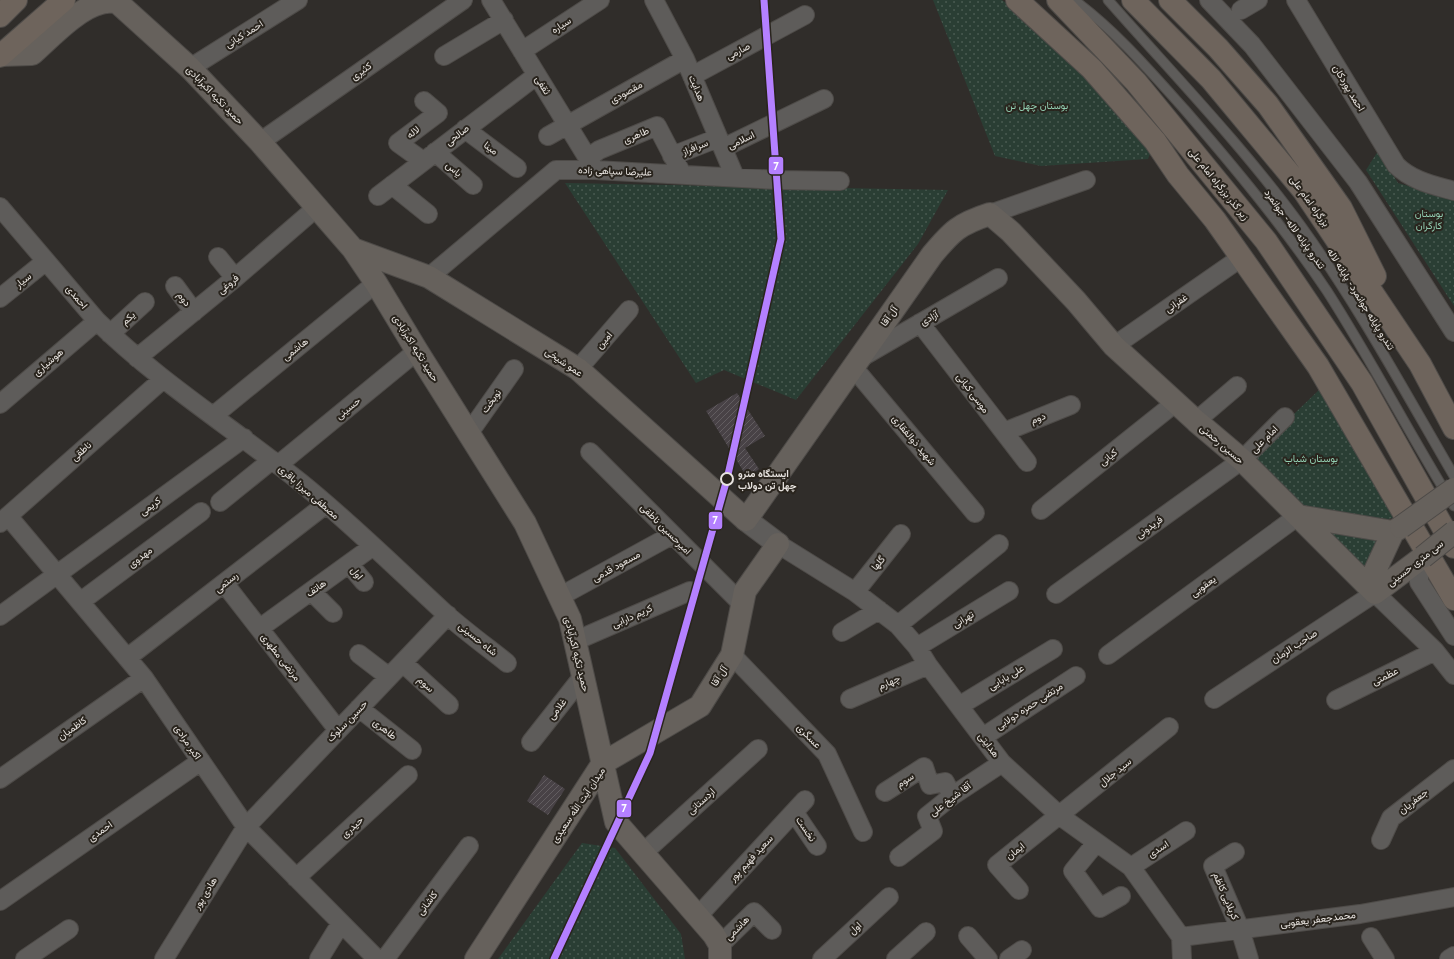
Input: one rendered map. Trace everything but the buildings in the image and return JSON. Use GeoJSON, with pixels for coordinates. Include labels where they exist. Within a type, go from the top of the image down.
{"type":"FeatureCollection","features":[{"type":"Feature","properties":{"kind":"highway"},"geometry":{"type":"LineString","coordinates":[[0,16],[16,0]]}},
{"type":"Feature","properties":{"kind":"highway"},"geometry":{"type":"LineString","coordinates":[[0,56],[64,0]]}},
{"type":"Feature","properties":{"kind":"highway"},"geometry":{"type":"LineString","coordinates":[[1017,0],[1092,69],[1155,141],[1178,175],[1215,220],[1318,366],[1454,599]]}},
{"type":"Feature","properties":{"kind":"highway","name":"زیر گذر بزرگراه امام علی"},"geometry":{"type":"LineString","coordinates":[[1058,0],[1136,82],[1266,241],[1362,383],[1454,547]]}},
{"type":"Feature","properties":{"kind":"highway","name":"بزرگراه امام علی"},"geometry":{"type":"LineString","coordinates":[[1133,0],[1211,79],[1304,191],[1420,364],[1454,428]]}},
{"type":"Feature","properties":{"kind":"highway"},"geometry":{"type":"LineString","coordinates":[[1170,0],[1218,48],[1268,105],[1341,208],[1420,364]]}},
{"type":"Feature","properties":{"kind":"main road","name":"حمید تکیه اکبرآبادی"},"geometry":{"type":"LineString","coordinates":[[0,56],[32,54],[57,32],[91,6],[102,2],[117,2],[190,68],[260,142],[353,249],[376,283],[417,352],[525,523],[570,619],[604,763]]}},
{"type":"Feature","properties":{"kind":"main road","name":"حسین رحمتی"},"geometry":{"type":"LineString","coordinates":[[990,214],[1011,232],[1066,289],[1114,346],[1175,403],[1242,460],[1372,589]]}},
{"type":"Feature","properties":{"kind":"main road","name":"آل آقا"},"geometry":{"type":"LineString","coordinates":[[746,520],[932,255],[951,232],[973,220],[990,214]]}},
{"type":"Feature","properties":{"kind":"main road","name":"عمو شیخی"},"geometry":{"type":"LineString","coordinates":[[353,249],[429,277],[578,369],[746,520]]}},
{"type":"Feature","properties":{"kind":"main road","name":"سی متری حسینی"},"geometry":{"type":"LineString","coordinates":[[1372,589],[1397,530],[1454,489]]}},
{"type":"Feature","properties":{"kind":"main road"},"geometry":{"type":"LineString","coordinates":[[1298,516],[1397,530]]}},
{"type":"Feature","properties":{"kind":"main road","name":"سی متری حسینی"},"geometry":{"type":"LineString","coordinates":[[1372,589],[1421,558],[1454,532]]}},
{"type":"Feature","properties":{"kind":"main road","name":"آل آقا"},"geometry":{"type":"LineString","coordinates":[[604,763],[700,706],[732,655],[745,591],[778,544]]}},
{"type":"Feature","properties":{"kind":"main road","name":"میدان آیت الله سعیدی"},"geometry":{"type":"LineString","coordinates":[[604,763],[616,822],[714,935],[720,952]]}},
{"type":"Feature","properties":{"kind":"main road","name":"میدان آیت الله سعیدی"},"geometry":{"type":"LineString","coordinates":[[476,959],[604,763]]}},
{"type":"Feature","properties":{"kind":"street","name":"احمد کیانی"},"geometry":{"type":"LineString","coordinates":[[190,68],[298,0]]}},
{"type":"Feature","properties":{"kind":"street","name":"کثیری"},"geometry":{"type":"LineString","coordinates":[[260,142],[462,0]]}},
{"type":"Feature","properties":{"kind":"street","name":"ثقفی"},"geometry":{"type":"LineString","coordinates":[[491,0],[591,164]]}},
{"type":"Feature","properties":{"kind":"street","name":"سیاره"},"geometry":{"type":"LineString","coordinates":[[522,51],[600,0]]}},
{"type":"Feature","properties":{"kind":"street","name":"هدایت"},"geometry":{"type":"LineString","coordinates":[[654,0],[685,59],[735,177]]}},
{"type":"Feature","properties":{"kind":"street"},"geometry":{"type":"LineString","coordinates":[[1209,0],[1252,46],[1358,182],[1454,332]]}},
{"type":"Feature","properties":{"kind":"street"},"geometry":{"type":"LineString","coordinates":[[1241,10],[1258,0]]}},
{"type":"Feature","properties":{"kind":"street","name":"احمد پوردکان"},"geometry":{"type":"LineString","coordinates":[[1296,0],[1396,165],[1405,174],[1454,191]]}},
{"type":"Feature","properties":{"kind":"street","name":"صارمی"},"geometry":{"type":"LineString","coordinates":[[692,76],[805,15]]}},
{"type":"Feature","properties":{"kind":"street"},"geometry":{"type":"LineString","coordinates":[[444,56],[504,20]]}},
{"type":"Feature","properties":{"kind":"street","name":"مقصودی"},"geometry":{"type":"LineString","coordinates":[[548,136],[685,59]]}},
{"type":"Feature","properties":{"kind":"street","name":"صالحی"},"geometry":{"type":"LineString","coordinates":[[378,196],[537,74]]}},
{"type":"Feature","properties":{"kind":"street","name":"اسلامی"},"geometry":{"type":"LineString","coordinates":[[720,143],[824,99]]}},
{"type":"Feature","properties":{"kind":"street","name":"لاله"},"geometry":{"type":"LineString","coordinates":[[424,101],[438,113],[398,143],[429,157]]}},
{"type":"Feature","properties":{"kind":"street","name":"طاهری"},"geometry":{"type":"LineString","coordinates":[[591,164],[599,150],[657,126],[682,174]]}},
{"type":"Feature","properties":{"kind":"street","name":"مینا"},"geometry":{"type":"LineString","coordinates":[[465,129],[517,168]]}},
{"type":"Feature","properties":{"kind":"street","name":"سرافراز"},"geometry":{"type":"LineString","coordinates":[[672,156],[720,143]]}},
{"type":"Feature","properties":{"kind":"street","name":"یاس"},"geometry":{"type":"LineString","coordinates":[[429,157],[473,185]]}},
{"type":"Feature","properties":{"kind":"street","name":"علیرضا سپاهی زاده"},"geometry":{"type":"LineString","coordinates":[[429,277],[556,170],[591,164],[682,174],[840,181]]}},
{"type":"Feature","properties":{"kind":"street","name":"آل آقا"},"geometry":{"type":"LineString","coordinates":[[990,214],[1086,180]]}},
{"type":"Feature","properties":{"kind":"street"},"geometry":{"type":"LineString","coordinates":[[392,185],[428,214]]}},
{"type":"Feature","properties":{"kind":"street","name":"احمدی"},"geometry":{"type":"LineString","coordinates":[[0,207],[97,321],[162,380]]}},
{"type":"Feature","properties":{"kind":"street","name":"فروغی"},"geometry":{"type":"LineString","coordinates":[[137,358],[235,278],[316,208]]}},
{"type":"Feature","properties":{"kind":"street"},"geometry":{"type":"LineString","coordinates":[[218,257],[235,278]]}},
{"type":"Feature","properties":{"kind":"street","name":"غفرانی"},"geometry":{"type":"LineString","coordinates":[[1114,346],[1239,259]]}},
{"type":"Feature","properties":{"kind":"street","name":"سیار"},"geometry":{"type":"LineString","coordinates":[[0,298],[46,261]]}},
{"type":"Feature","properties":{"kind":"street","name":"آزادی"},"geometry":{"type":"LineString","coordinates":[[856,363],[920,323],[998,278]]}},
{"type":"Feature","properties":{"kind":"street","name":"هاشمی"},"geometry":{"type":"LineString","coordinates":[[213,416],[376,283]]}},
{"type":"Feature","properties":{"kind":"street","name":"دوم"},"geometry":{"type":"LineString","coordinates":[[175,286],[194,312]]}},
{"type":"Feature","properties":{"kind":"street","name":"یکم"},"geometry":{"type":"LineString","coordinates":[[110,334],[145,302]]}},
{"type":"Feature","properties":{"kind":"street","name":"امین"},"geometry":{"type":"LineString","coordinates":[[578,369],[629,310]]}},
{"type":"Feature","properties":{"kind":"street","name":"هوشیاری"},"geometry":{"type":"LineString","coordinates":[[0,404],[97,321]]}},
{"type":"Feature","properties":{"kind":"street","name":"موسی کیانی"},"geometry":{"type":"LineString","coordinates":[[920,323],[1027,462]]}},
{"type":"Feature","properties":{"kind":"street","name":"حسینی"},"geometry":{"type":"LineString","coordinates":[[275,462],[417,352]]}},
{"type":"Feature","properties":{"kind":"street","name":"شهید ذوالفقاری"},"geometry":{"type":"LineString","coordinates":[[856,363],[975,513]]}},
{"type":"Feature","properties":{"kind":"street","name":"نوبخت"},"geometry":{"type":"LineString","coordinates":[[468,433],[514,369]]}},
{"type":"Feature","properties":{"kind":"street","name":"مصطفی میرزا باقری"},"geometry":{"type":"LineString","coordinates":[[162,380],[244,438],[275,462],[448,615]]}},
{"type":"Feature","properties":{"kind":"street","name":"ناطقی"},"geometry":{"type":"LineString","coordinates":[[4,519],[162,380]]}},
{"type":"Feature","properties":{"kind":"street"},"geometry":{"type":"LineString","coordinates":[[1196,421],[1237,386]]}},
{"type":"Feature","properties":{"kind":"street","name":"کیانی"},"geometry":{"type":"LineString","coordinates":[[1041,510],[1175,403]]}},
{"type":"Feature","properties":{"kind":"street","name":"دوم"},"geometry":{"type":"LineString","coordinates":[[1004,432],[1071,405]]}},
{"type":"Feature","properties":{"kind":"street","name":"امام علی"},"geometry":{"type":"LineString","coordinates":[[1242,460],[1285,417]]}},
{"type":"Feature","properties":{"kind":"street","name":"کریمی"},"geometry":{"type":"LineString","coordinates":[[0,616],[244,438]]}},
{"type":"Feature","properties":{"kind":"street","name":"امیرحسین ناطقی"},"geometry":{"type":"LineString","coordinates":[[590,452],[743,605]]}},
{"type":"Feature","properties":{"kind":"street","name":"فریدونی"},"geometry":{"type":"LineString","coordinates":[[1056,594],[1242,460]]}},
{"type":"Feature","properties":{"kind":"street"},"geometry":{"type":"LineString","coordinates":[[220,502],[275,462]]}},
{"type":"Feature","properties":{"kind":"street","name":"رستمی"},"geometry":{"type":"LineString","coordinates":[[127,658],[325,505]]}},
{"type":"Feature","properties":{"kind":"street","name":"مهدوی"},"geometry":{"type":"LineString","coordinates":[[80,602],[200,512]]}},
{"type":"Feature","properties":{"kind":"street","name":"یعقوبی"},"geometry":{"type":"LineString","coordinates":[[1108,655],[1298,516]]}},
{"type":"Feature","properties":{"kind":"street","name":"اکبر مرادی"},"geometry":{"type":"LineString","coordinates":[[4,519],[56,574],[144,678],[246,827],[376,959]]}},
{"type":"Feature","properties":{"kind":"street"},"geometry":{"type":"LineString","coordinates":[[746,520],[778,544]]}},
{"type":"Feature","properties":{"kind":"street","name":"گلها"},"geometry":{"type":"LineString","coordinates":[[855,592],[902,534]]}},
{"type":"Feature","properties":{"kind":"street","name":"مسعود قدمی"},"geometry":{"type":"LineString","coordinates":[[559,597],[672,535]]}},
{"type":"Feature","properties":{"kind":"street","name":"هدایتی"},"geometry":{"type":"LineString","coordinates":[[778,544],[855,592],[898,625],[917,647],[928,665],[1002,763],[1060,816],[1130,867],[1181,937]]}},
{"type":"Feature","properties":{"kind":"street"},"geometry":{"type":"LineString","coordinates":[[898,625],[999,544]]}},
{"type":"Feature","properties":{"kind":"street","name":"هاتف"},"geometry":{"type":"LineString","coordinates":[[260,628],[372,547]]}},
{"type":"Feature","properties":{"kind":"street"},"geometry":{"type":"LineString","coordinates":[[1421,558],[1419,582],[1454,636]]}},
{"type":"Feature","properties":{"kind":"street","name":"اول"},"geometry":{"type":"LineString","coordinates":[[349,564],[364,582]]}},
{"type":"Feature","properties":{"kind":"street","name":"مرتضی مطهری"},"geometry":{"type":"LineString","coordinates":[[224,583],[338,730]]}},
{"type":"Feature","properties":{"kind":"street","name":"حسین رحمتی"},"geometry":{"type":"LineString","coordinates":[[1372,589],[1435,651],[1454,676]]}},
{"type":"Feature","properties":{"kind":"street","name":"صاحب الزمان"},"geometry":{"type":"LineString","coordinates":[[1214,699],[1372,589]]}},
{"type":"Feature","properties":{"kind":"street","name":"کریم دارابی"},"geometry":{"type":"LineString","coordinates":[[575,641],[690,590]]}},
{"type":"Feature","properties":{"kind":"street"},"geometry":{"type":"LineString","coordinates":[[311,591],[333,613]]}},
{"type":"Feature","properties":{"kind":"street","name":"تهرانی"},"geometry":{"type":"LineString","coordinates":[[917,647],[1009,591]]}},
{"type":"Feature","properties":{"kind":"street"},"geometry":{"type":"LineString","coordinates":[[842,632],[879,610]]}},
{"type":"Feature","properties":{"kind":"street","name":"حسین سلوک"},"geometry":{"type":"LineString","coordinates":[[246,827],[448,615]]}},
{"type":"Feature","properties":{"kind":"street","name":"شاه حسینی"},"geometry":{"type":"LineString","coordinates":[[448,615],[507,663]]}},
{"type":"Feature","properties":{"kind":"street","name":"علی بابایی"},"geometry":{"type":"LineString","coordinates":[[959,706],[1054,649]]}},
{"type":"Feature","properties":{"kind":"street","name":"عظمتی"},"geometry":{"type":"LineString","coordinates":[[1336,700],[1435,651]]}},
{"type":"Feature","properties":{"kind":"street"},"geometry":{"type":"LineString","coordinates":[[359,654],[389,677]]}},
{"type":"Feature","properties":{"kind":"street","name":"عسگری"},"geometry":{"type":"LineString","coordinates":[[732,655],[827,754],[863,832]]}},
{"type":"Feature","properties":{"kind":"street","name":"سوم"},"geometry":{"type":"LineString","coordinates":[[403,663],[449,704]]}},
{"type":"Feature","properties":{"kind":"street","name":"چهارم"},"geometry":{"type":"LineString","coordinates":[[850,699],[928,665]]}},
{"type":"Feature","properties":{"kind":"street","name":"غلامی"},"geometry":{"type":"LineString","coordinates":[[531,742],[583,676]]}},
{"type":"Feature","properties":{"kind":"street","name":"مرتضی حمزه دولابی"},"geometry":{"type":"LineString","coordinates":[[982,736],[1076,676]]}},
{"type":"Feature","properties":{"kind":"street","name":"کاظمیان"},"geometry":{"type":"LineString","coordinates":[[0,779],[144,678]]}},
{"type":"Feature","properties":{"kind":"street","name":"طاهری"},"geometry":{"type":"LineString","coordinates":[[359,708],[412,750]]}},
{"type":"Feature","properties":{"kind":"street","name":"سید جلال"},"geometry":{"type":"LineString","coordinates":[[1060,816],[1169,727]]}},
{"type":"Feature","properties":{"kind":"street","name":"اردستانی"},"geometry":{"type":"LineString","coordinates":[[643,853],[758,749]]}},
{"type":"Feature","properties":{"kind":"street","name":"احمدی"},"geometry":{"type":"LineString","coordinates":[[0,901],[201,761]]}},
{"type":"Feature","properties":{"kind":"street","name":"آقا شیخ علی"},"geometry":{"type":"LineString","coordinates":[[899,857],[933,831],[927,816],[952,796],[1002,763]]}},
{"type":"Feature","properties":{"kind":"street","name":"سوم"},"geometry":{"type":"LineString","coordinates":[[885,792],[924,767],[930,785],[945,782],[952,796]]}},
{"type":"Feature","properties":{"kind":"street","name":"جعفریان"},"geometry":{"type":"LineString","coordinates":[[1381,840],[1391,818],[1454,769]]}},
{"type":"Feature","properties":{"kind":"street","name":"حیدری"},"geometry":{"type":"LineString","coordinates":[[296,878],[408,775]]}},
{"type":"Feature","properties":{"kind":"street","name":"نخست"},"geometry":{"type":"LineString","coordinates":[[800,806],[817,846]]}},
{"type":"Feature","properties":{"kind":"street","name":"سعید فهیم پور"},"geometry":{"type":"LineString","coordinates":[[698,916],[800,806]]}},
{"type":"Feature","properties":{"kind":"street","name":"ایمان"},"geometry":{"type":"LineString","coordinates":[[1019,890],[997,865],[1060,816]]}},
{"type":"Feature","properties":{"kind":"street","name":"هادی پور"},"geometry":{"type":"LineString","coordinates":[[164,959],[246,827]]}},
{"type":"Feature","properties":{"kind":"street","name":"اسدی"},"geometry":{"type":"LineString","coordinates":[[1130,867],[1186,831]]}},
{"type":"Feature","properties":{"kind":"street"},"geometry":{"type":"LineString","coordinates":[[1096,843],[1073,871],[1100,908],[1121,896]]}},
{"type":"Feature","properties":{"kind":"street","name":"کاشانی"},"geometry":{"type":"LineString","coordinates":[[385,959],[469,846]]}},
{"type":"Feature","properties":{"kind":"street","name":"کربلایی کاظم"},"geometry":{"type":"LineString","coordinates":[[1235,852],[1212,866],[1240,929]]}},
{"type":"Feature","properties":{"kind":"street","name":"اول"},"geometry":{"type":"LineString","coordinates":[[822,959],[889,897]]}},
{"type":"Feature","properties":{"kind":"street","name":"محمدجعفر یعقوبی"},"geometry":{"type":"LineString","coordinates":[[1181,937],[1360,914],[1454,897]]}},
{"type":"Feature","properties":{"kind":"street","name":"هاشمی"},"geometry":{"type":"LineString","coordinates":[[720,952],[754,912],[772,930]]}},
{"type":"Feature","properties":{"kind":"street"},"geometry":{"type":"LineString","coordinates":[[319,959],[341,923]]}},
{"type":"Feature","properties":{"kind":"street"},"geometry":{"type":"LineString","coordinates":[[25,959],[69,929]]}},
{"type":"Feature","properties":{"kind":"street"},"geometry":{"type":"LineString","coordinates":[[1240,929],[1249,959]]}},
{"type":"Feature","properties":{"kind":"street"},"geometry":{"type":"LineString","coordinates":[[896,959],[926,932]]}},
{"type":"Feature","properties":{"kind":"street"},"geometry":{"type":"LineString","coordinates":[[968,936],[988,959]]}},
{"type":"Feature","properties":{"kind":"street"},"geometry":{"type":"LineString","coordinates":[[1181,937],[1182,959]]}},
{"type":"Feature","properties":{"kind":"street"},"geometry":{"type":"LineString","coordinates":[[1371,937],[1385,959]]}},
{"type":"Feature","properties":{"kind":"street"},"geometry":{"type":"LineString","coordinates":[[1449,959],[1454,956]]}},
{"type":"Feature","properties":{"kind":"lane","name":"تندرو پایانه لاله - جوانمرد"},"geometry":{"type":"LineString","coordinates":[[1074,0],[1099,18],[1163,85],[1241,174],[1275,218],[1327,292],[1454,506]]}},
{"type":"Feature","properties":{"kind":"lane","name":"تندرو پایانه جوانمرد - پایانه لاله"},"geometry":{"type":"LineString","coordinates":[[1108,0],[1237,146],[1300,225],[1345,292],[1454,476]]}},
{"type":"Feature","properties":{"kind":"green space","name":"بوستان چهل تن"},"geometry":{"type":"Polygon","coordinates":[[[933,0],[1002,0],[1050,35],[1155,140],[1148,159],[1041,166],[995,156],[933,0]]]}},
{"type":"Feature","properties":{"kind":"green space","name":"بوستان کارگران"},"geometry":{"type":"Polygon","coordinates":[[[1378,151],[1398,183],[1454,199],[1454,306],[1366,170],[1378,151]]]}},
{"type":"Feature","properties":{"kind":"green space"},"geometry":{"type":"Polygon","coordinates":[[[565,183],[948,190],[918,244],[796,400],[724,370],[696,383],[565,183]]]}},
{"type":"Feature","properties":{"kind":"green space","name":"بوستان شباب"},"geometry":{"type":"Polygon","coordinates":[[[1320,389],[1396,517],[1388,519],[1305,510],[1247,459],[1320,389]]]}},
{"type":"Feature","properties":{"kind":"green space"},"geometry":{"type":"Polygon","coordinates":[[[1320,528],[1385,534],[1367,572],[1320,528]]]}},
{"type":"Feature","properties":{"kind":"green space"},"geometry":{"type":"Polygon","coordinates":[[[582,843],[615,848],[681,934],[685,959],[498,959],[582,843]]]}},
{"type":"Feature","properties":{"kind":"transit line","name":"7"},"geometry":{"type":"LineString","coordinates":[[554,959],[650,753],[727,479],[781,239],[764,0]]}},
{"type":"Feature","properties":{"kind":"place","name":"ایستگاه مترو چهل تن دولاب"},"geometry":{"type":"Point","coordinates":[727,479]}}]}
